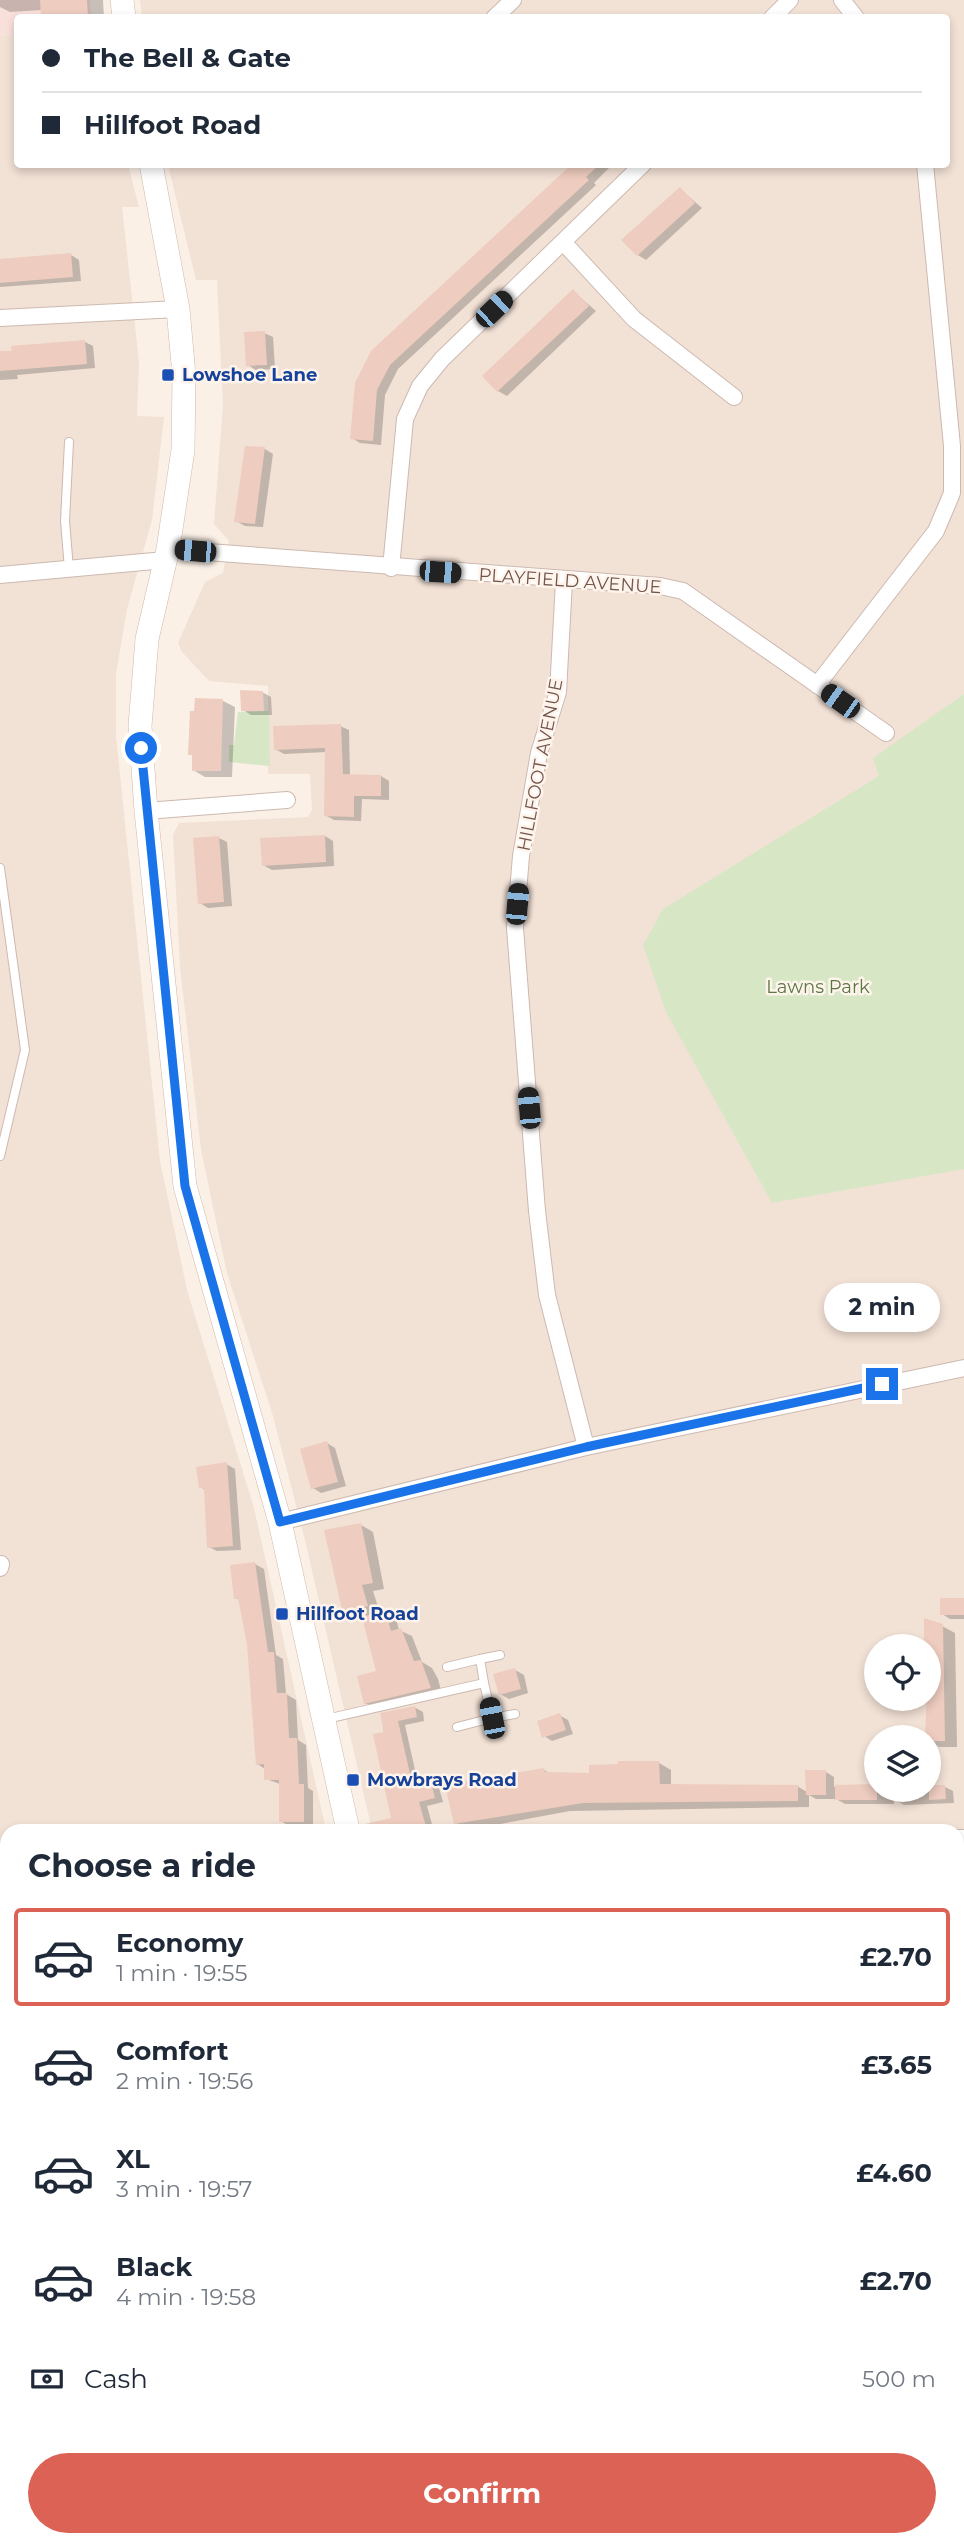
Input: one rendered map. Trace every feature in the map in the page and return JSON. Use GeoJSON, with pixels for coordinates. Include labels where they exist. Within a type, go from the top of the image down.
{"type":"FeatureCollection","features":[{"type":"Feature","properties":{"kind":"main road"},"geometry":{"type":"LineString","coordinates":[[152,168],[178,309],[184,375],[183,450],[166,554],[147,639],[140,726],[146,811],[185,1186],[280,1522],[347,1824]]}},
{"type":"Feature","properties":{"kind":"street"},"geometry":{"type":"LineString","coordinates":[[498,14],[513,0]]}},
{"type":"Feature","properties":{"kind":"street"},"geometry":{"type":"LineString","coordinates":[[776,14],[790,0]]}},
{"type":"Feature","properties":{"kind":"street"},"geometry":{"type":"LineString","coordinates":[[842,0],[853,14]]}},
{"type":"Feature","properties":{"kind":"street"},"geometry":{"type":"LineString","coordinates":[[391,568],[405,419],[419,386],[442,359],[639,168]]}},
{"type":"Feature","properties":{"kind":"street"},"geometry":{"type":"LineString","coordinates":[[817,685],[936,531],[952,493],[952,446],[925,168]]}},
{"type":"Feature","properties":{"kind":"street"},"geometry":{"type":"LineString","coordinates":[[564,243],[634,319],[734,397]]}},
{"type":"Feature","properties":{"kind":"street"},"geometry":{"type":"LineString","coordinates":[[0,318],[178,309]]}},
{"type":"Feature","properties":{"kind":"street","name":"PLAYFIELD AVENUE"},"geometry":{"type":"LineString","coordinates":[[0,575],[69,569],[166,554],[660,586],[683,591],[886,733]]}},
{"type":"Feature","properties":{"kind":"street","name":"HILLFOOT AVENUE"},"geometry":{"type":"LineString","coordinates":[[564,580],[558,692],[539,753],[522,856],[515,928],[537,1211],[547,1295],[586,1447]]}},
{"type":"Feature","properties":{"kind":"street"},"geometry":{"type":"LineString","coordinates":[[146,811],[287,800]]}},
{"type":"Feature","properties":{"kind":"street"},"geometry":{"type":"LineString","coordinates":[[280,1522],[586,1447],[964,1367]]}},
{"type":"Feature","properties":{"kind":"lane"},"geometry":{"type":"LineString","coordinates":[[69,442],[65,521],[69,569]]}},
{"type":"Feature","properties":{"kind":"lane"},"geometry":{"type":"LineString","coordinates":[[0,868],[25,1050],[0,1156]]}},
{"type":"Feature","properties":{"kind":"lane"},"geometry":{"type":"LineString","coordinates":[[447,1667],[500,1655]]}},
{"type":"Feature","properties":{"kind":"lane"},"geometry":{"type":"LineString","coordinates":[[480,1659],[492,1718]]}},
{"type":"Feature","properties":{"kind":"lane"},"geometry":{"type":"LineString","coordinates":[[323,1720],[485,1683]]}},
{"type":"Feature","properties":{"kind":"lane"},"geometry":{"type":"LineString","coordinates":[[457,1727],[515,1714]]}},
{"type":"Feature","properties":{"kind":"shaded area"},"geometry":{"type":"Polygon","coordinates":[[[0,0],[90,0],[91,14],[14,14],[14,34],[0,35],[0,0]]]}},
{"type":"Feature","properties":{"kind":"shaded area"},"geometry":{"type":"Polygon","coordinates":[[[140,0],[964,0],[964,1824],[371,1824],[304,1536],[273,1416],[227,1273],[201,1150],[180,967],[173,835],[179,823],[308,817],[312,810],[310,774],[268,774],[268,686],[209,681],[182,652],[178,643],[205,582],[223,573],[229,541],[214,524],[223,405],[217,280],[196,280],[169,168],[950,168],[950,14],[142,14],[140,0]]]}},
{"type":"Feature","properties":{"kind":"shaded area"},"geometry":{"type":"Polygon","coordinates":[[[14,34],[14,168],[129,168],[139,207],[122,207],[139,362],[137,416],[164,417],[152,520],[127,609],[116,674],[116,736],[160,1161],[187,1290],[254,1508],[325,1824],[0,1824],[0,35],[14,34]]]}},
{"type":"Feature","properties":{"kind":"green space","name":"Lawns Park"},"geometry":{"type":"Polygon","coordinates":[[[964,694],[964,1169],[772,1203],[666,1012],[643,945],[663,909],[879,776],[873,758],[964,694]]]}},
{"type":"Feature","properties":{"kind":"green space"},"geometry":{"type":"Polygon","coordinates":[[[269,711],[270,766],[229,762],[229,745],[234,745],[238,712],[269,711]]]}},
{"type":"Feature","properties":{"kind":"building"},"geometry":{"type":"Polygon","coordinates":[[[40,0],[87,0],[88,14],[41,14],[40,0]]]}},
{"type":"Feature","properties":{"kind":"building"},"geometry":{"type":"Polygon","coordinates":[[[568,168],[596,168],[586,177],[589,180],[390,365],[377,390],[373,441],[350,439],[355,383],[371,351],[568,168]]]}},
{"type":"Feature","properties":{"kind":"building"},"geometry":{"type":"Polygon","coordinates":[[[680,187],[695,203],[637,256],[621,240],[680,187]]]}},
{"type":"Feature","properties":{"kind":"building"},"geometry":{"type":"Polygon","coordinates":[[[71,253],[73,277],[0,283],[0,259],[71,253]]]}},
{"type":"Feature","properties":{"kind":"building"},"geometry":{"type":"Polygon","coordinates":[[[573,289],[589,306],[497,392],[482,376],[573,289]]]}},
{"type":"Feature","properties":{"kind":"building"},"geometry":{"type":"Polygon","coordinates":[[[265,331],[267,365],[246,366],[244,332],[265,331]]]}},
{"type":"Feature","properties":{"kind":"building"},"geometry":{"type":"Polygon","coordinates":[[[85,340],[87,364],[0,371],[0,351],[12,351],[11,346],[85,340]]]}},
{"type":"Feature","properties":{"kind":"building"},"geometry":{"type":"Polygon","coordinates":[[[245,446],[265,447],[255,524],[234,522],[245,446]]]}},
{"type":"Feature","properties":{"kind":"building"},"geometry":{"type":"Polygon","coordinates":[[[240,690],[263,691],[264,711],[241,711],[240,690]]]}},
{"type":"Feature","properties":{"kind":"building"},"geometry":{"type":"Polygon","coordinates":[[[195,698],[223,699],[221,771],[192,771],[192,755],[188,755],[190,711],[194,711],[195,698]]]}},
{"type":"Feature","properties":{"kind":"building"},"geometry":{"type":"Polygon","coordinates":[[[341,724],[343,774],[381,775],[381,796],[354,796],[354,817],[324,816],[325,748],[274,750],[273,726],[341,724]]]}},
{"type":"Feature","properties":{"kind":"building"},"geometry":{"type":"Polygon","coordinates":[[[325,835],[326,862],[262,866],[260,838],[325,835]]]}},
{"type":"Feature","properties":{"kind":"building"},"geometry":{"type":"Polygon","coordinates":[[[219,836],[224,902],[198,904],[193,838],[219,836]]]}},
{"type":"Feature","properties":{"kind":"building"},"geometry":{"type":"Polygon","coordinates":[[[327,1441],[338,1482],[311,1489],[300,1449],[327,1441]]]}},
{"type":"Feature","properties":{"kind":"building"},"geometry":{"type":"Polygon","coordinates":[[[227,1462],[233,1546],[207,1548],[204,1488],[199,1488],[196,1467],[227,1462]]]}},
{"type":"Feature","properties":{"kind":"building"},"geometry":{"type":"Polygon","coordinates":[[[361,1523],[373,1583],[362,1585],[368,1606],[343,1614],[324,1530],[361,1523]]]}},
{"type":"Feature","properties":{"kind":"building"},"geometry":{"type":"Polygon","coordinates":[[[255,1562],[268,1652],[274,1652],[277,1693],[287,1693],[289,1738],[297,1738],[299,1784],[304,1784],[304,1822],[279,1822],[279,1780],[264,1780],[264,1764],[256,1765],[247,1644],[238,1598],[234,1599],[230,1565],[255,1562]]]}},
{"type":"Feature","properties":{"kind":"building"},"geometry":{"type":"Polygon","coordinates":[[[940,1598],[964,1598],[964,1615],[940,1615],[940,1598]]]}},
{"type":"Feature","properties":{"kind":"building"},"geometry":{"type":"Polygon","coordinates":[[[385,1610],[391,1631],[401,1628],[414,1661],[421,1660],[431,1688],[364,1704],[357,1676],[376,1671],[362,1617],[385,1610]]]}},
{"type":"Feature","properties":{"kind":"building"},"geometry":{"type":"Polygon","coordinates":[[[924,1618],[943,1624],[945,1741],[941,1741],[941,1725],[926,1725],[926,1711],[941,1711],[941,1634],[924,1634],[924,1618]]]}},
{"type":"Feature","properties":{"kind":"building"},"geometry":{"type":"Polygon","coordinates":[[[515,1668],[521,1689],[499,1695],[493,1674],[515,1668]]]}},
{"type":"Feature","properties":{"kind":"building"},"geometry":{"type":"Polygon","coordinates":[[[415,1706],[417,1717],[398,1721],[411,1778],[429,1774],[435,1798],[419,1802],[425,1824],[365,1824],[391,1818],[373,1734],[384,1732],[380,1713],[415,1706]]]}},
{"type":"Feature","properties":{"kind":"building"},"geometry":{"type":"Polygon","coordinates":[[[560,1713],[566,1730],[542,1738],[537,1721],[560,1713]]]}},
{"type":"Feature","properties":{"kind":"building"},"geometry":{"type":"Polygon","coordinates":[[[618,1761],[659,1761],[660,1784],[798,1785],[798,1801],[583,1803],[454,1824],[445,1785],[544,1768],[545,1772],[589,1773],[589,1765],[618,1764],[618,1761]]]}},
{"type":"Feature","properties":{"kind":"building"},"geometry":{"type":"Polygon","coordinates":[[[805,1770],[826,1770],[826,1795],[806,1795],[805,1770]]]}},
{"type":"Feature","properties":{"kind":"building"},"geometry":{"type":"Polygon","coordinates":[[[864,1784],[864,1800],[835,1800],[835,1785],[864,1784]]]}},
{"type":"Feature","properties":{"kind":"building"},"geometry":{"type":"Polygon","coordinates":[[[941,1785],[945,1785],[946,1799],[941,1799],[941,1785]]]}},
{"type":"Feature","properties":{"kind":"place","name":"Lowshoe Lane"},"geometry":{"type":"Point","coordinates":[168,375]}},
{"type":"Feature","properties":{"kind":"place","name":"Hillfoot Road"},"geometry":{"type":"Point","coordinates":[282,1614]}},
{"type":"Feature","properties":{"kind":"place","name":"Mowbrays Road"},"geometry":{"type":"Point","coordinates":[353,1780]}},
{"type":"Feature","properties":{"kind":"route"},"geometry":{"type":"LineString","coordinates":[[141,748],[185,1186],[280,1522],[586,1447],[882,1384]]}}]}
